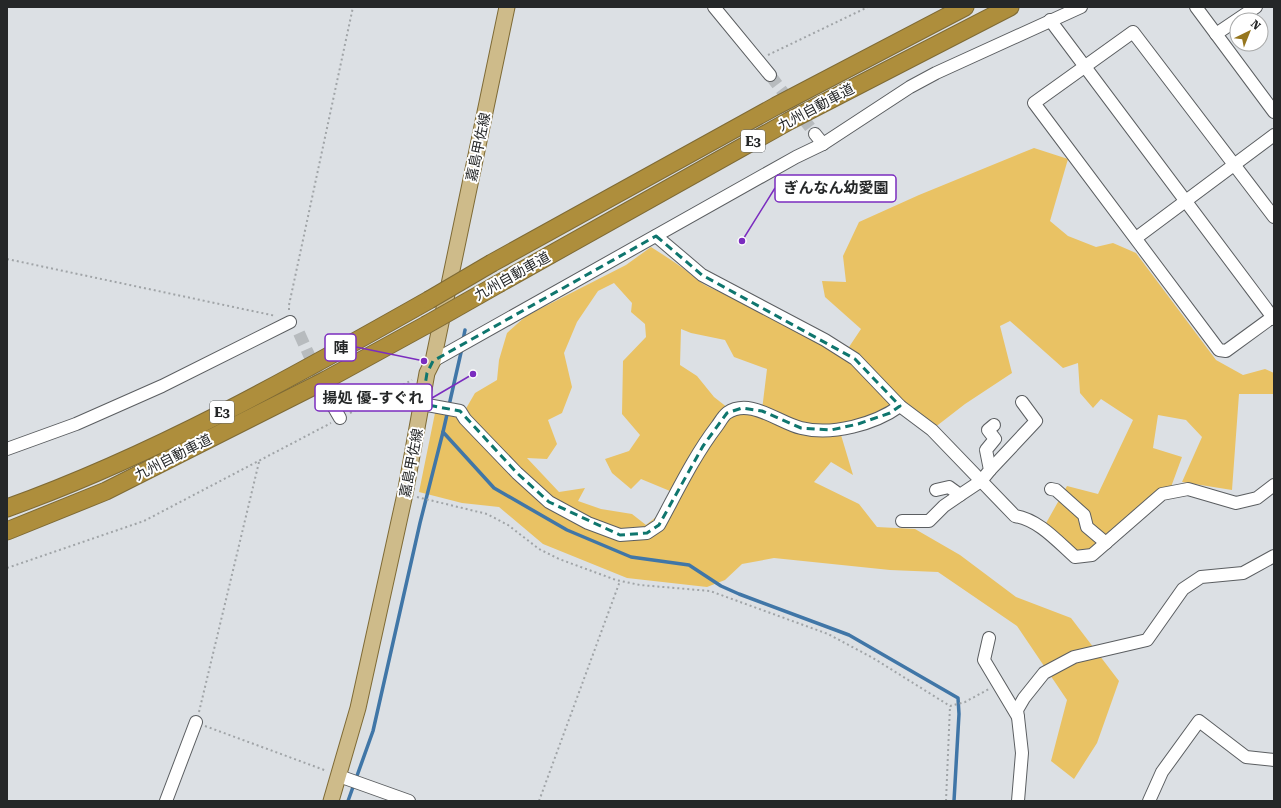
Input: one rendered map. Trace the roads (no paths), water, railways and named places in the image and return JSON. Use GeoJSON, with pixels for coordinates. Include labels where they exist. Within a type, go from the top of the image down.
{"type":"FeatureCollection","features":[{"type":"Feature","properties":{"kind":"highway","name":"九州自動車道"},"geometry":{"type":"LineString","coordinates":[[7,508],[55,491],[197,426],[323,360],[492,263],[776,106],[965,7]]}},
{"type":"Feature","properties":{"kind":"highway","name":"九州自動車道"},"geometry":{"type":"LineString","coordinates":[[7,531],[113,487],[324,381],[789,121],[1010,7]]}},
{"type":"Feature","properties":{"kind":"main road","name":"嘉島甲佐線"},"geometry":{"type":"LineString","coordinates":[[331,801],[350,780],[358,708],[405,494],[428,405],[430,367],[507,7]]}},
{"type":"Feature","properties":{"kind":"street"},"geometry":{"type":"LineString","coordinates":[[714,7],[770,75]]}},
{"type":"Feature","properties":{"kind":"street"},"geometry":{"type":"LineString","coordinates":[[430,367],[473,339],[656,236],[910,87],[936,73],[1081,7]]}},
{"type":"Feature","properties":{"kind":"street"},"geometry":{"type":"LineString","coordinates":[[1196,7],[1274,112]]}},
{"type":"Feature","properties":{"kind":"street"},"geometry":{"type":"LineString","coordinates":[[1216,34],[1256,7]]}},
{"type":"Feature","properties":{"kind":"street"},"geometry":{"type":"LineString","coordinates":[[1050,20],[1084,66],[1184,201],[1274,317],[1226,351],[1219,350],[1034,103],[1084,66],[1133,32],[1274,217]]}},
{"type":"Feature","properties":{"kind":"street"},"geometry":{"type":"LineString","coordinates":[[1136,238],[1274,135]]}},
{"type":"Feature","properties":{"kind":"street"},"geometry":{"type":"LineString","coordinates":[[656,236],[702,275],[825,340],[855,359],[900,406],[932,430],[1015,516],[1026,518],[1036,524],[1075,557],[1092,555],[1162,494],[1188,489],[1236,503],[1257,498],[1274,485]]}},
{"type":"Feature","properties":{"kind":"street"},"geometry":{"type":"LineString","coordinates":[[7,449],[76,424],[162,386],[290,322]]}},
{"type":"Feature","properties":{"kind":"street"},"geometry":{"type":"LineString","coordinates":[[329,400],[340,418]]}},
{"type":"Feature","properties":{"kind":"street"},"geometry":{"type":"LineString","coordinates":[[902,521],[929,521],[944,506],[981,481],[1036,421],[1022,402]]}},
{"type":"Feature","properties":{"kind":"street"},"geometry":{"type":"LineString","coordinates":[[428,405],[460,411],[465,419],[517,473],[549,502],[588,522],[620,535],[647,533],[659,525],[703,446],[727,413],[742,408],[762,411],[801,428],[831,430],[871,420],[890,413],[900,406]]}},
{"type":"Feature","properties":{"kind":"street"},"geometry":{"type":"LineString","coordinates":[[990,470],[986,450],[995,439],[988,430],[994,425]]}},
{"type":"Feature","properties":{"kind":"street"},"geometry":{"type":"LineString","coordinates":[[936,490],[949,487],[960,495]]}},
{"type":"Feature","properties":{"kind":"street"},"geometry":{"type":"LineString","coordinates":[[1051,490],[1056,490],[1084,515],[1087,527],[1106,543]]}},
{"type":"Feature","properties":{"kind":"street"},"geometry":{"type":"LineString","coordinates":[[1018,801],[1022,753],[1018,710],[1024,698],[1044,673],[1074,656],[1147,640],[1183,589],[1201,577],[1243,573],[1274,556]]}},
{"type":"Feature","properties":{"kind":"street"},"geometry":{"type":"LineString","coordinates":[[989,638],[984,660],[1018,718]]}},
{"type":"Feature","properties":{"kind":"street"},"geometry":{"type":"LineString","coordinates":[[1149,801],[1162,772],[1199,720],[1246,757],[1274,760]]}},
{"type":"Feature","properties":{"kind":"street"},"geometry":{"type":"LineString","coordinates":[[166,801],[196,722]]}},
{"type":"Feature","properties":{"kind":"street"},"geometry":{"type":"LineString","coordinates":[[350,780],[409,801]]}},
{"type":"Feature","properties":{"kind":"waterway"},"geometry":{"type":"LineString","coordinates":[[463,340],[465,330]]}},
{"type":"Feature","properties":{"kind":"waterway"},"geometry":{"type":"LineString","coordinates":[[462,348],[443,432],[494,488],[567,530],[631,557],[689,565],[721,586],[739,594],[849,635],[958,698],[959,714],[954,801]]}},
{"type":"Feature","properties":{"kind":"waterway"},"geometry":{"type":"LineString","coordinates":[[348,801],[373,731],[420,523],[443,432]]}},
{"type":"Feature","properties":{"kind":"tunnel"},"geometry":{"type":"LineString","coordinates":[[770,75],[815,134]]}},
{"type":"Feature","properties":{"kind":"tunnel"},"geometry":{"type":"LineString","coordinates":[[299,333],[329,399]]}},
{"type":"Feature","properties":{"kind":"place","name":"ぎんなん幼愛園"},"geometry":{"type":"Point","coordinates":[742,241]}},
{"type":"Feature","properties":{"kind":"place","name":"陣"},"geometry":{"type":"Point","coordinates":[424,361]}},
{"type":"Feature","properties":{"kind":"place","name":"揚処 優-すぐれ"},"geometry":{"type":"Point","coordinates":[473,374]}}]}
